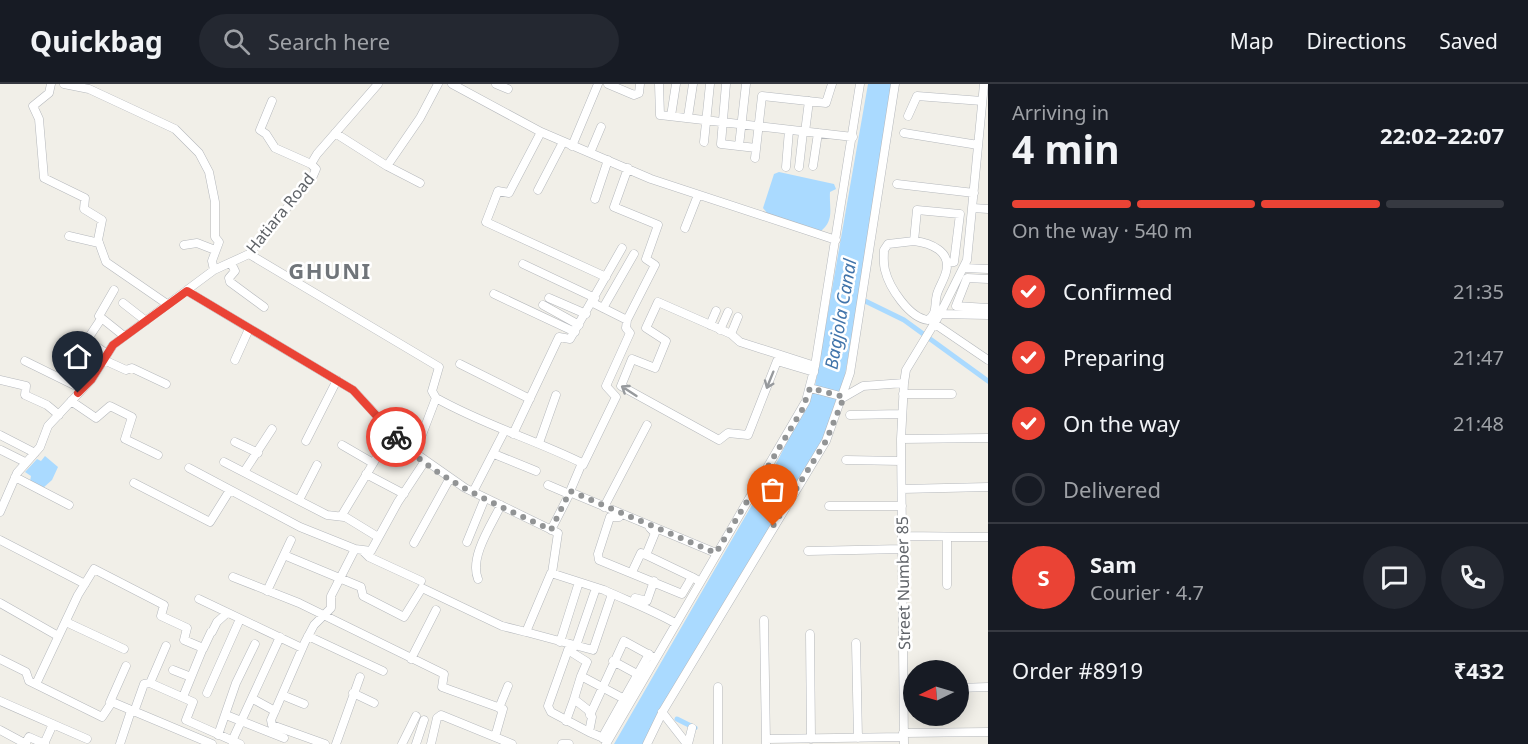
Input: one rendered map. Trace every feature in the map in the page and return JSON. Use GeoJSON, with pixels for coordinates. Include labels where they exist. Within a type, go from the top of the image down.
{"type":"FeatureCollection","features":[{"type":"Feature","properties":{"kind":"street"},"geometry":{"type":"LineString","coordinates":[[51,84],[49,93],[33,106],[39,119],[43,175],[85,198],[84,210],[102,218],[99,243],[110,266],[167,304]]}},
{"type":"Feature","properties":{"kind":"street"},"geometry":{"type":"LineString","coordinates":[[64,84],[96,92],[132,111],[175,129],[199,153],[209,172],[215,202],[215,237],[219,242],[212,261],[214,270]]}},
{"type":"Feature","properties":{"kind":"street","name":"Hatiara Road"},"geometry":{"type":"LineString","coordinates":[[0,513],[3,496],[25,462],[35,453],[48,426],[82,389],[105,357],[124,336],[214,270],[249,254],[313,176],[316,170],[311,164],[378,84]]}},
{"type":"Feature","properties":{"kind":"street"},"geometry":{"type":"LineString","coordinates":[[387,166],[420,118],[438,84]]}},
{"type":"Feature","properties":{"kind":"street"},"geometry":{"type":"LineString","coordinates":[[452,84],[572,146],[698,195],[836,240]]}},
{"type":"Feature","properties":{"kind":"street"},"geometry":{"type":"LineString","coordinates":[[496,84],[508,89]]}},
{"type":"Feature","properties":{"kind":"street"},"geometry":{"type":"LineString","coordinates":[[572,146],[598,84]]}},
{"type":"Feature","properties":{"kind":"street"},"geometry":{"type":"LineString","coordinates":[[608,84],[634,95],[639,93],[640,84]]}},
{"type":"Feature","properties":{"kind":"street"},"geometry":{"type":"LineString","coordinates":[[659,84],[658,113],[853,137]]}},
{"type":"Feature","properties":{"kind":"street"},"geometry":{"type":"LineString","coordinates":[[671,116],[676,84]]}},
{"type":"Feature","properties":{"kind":"street"},"geometry":{"type":"LineString","coordinates":[[688,117],[693,84]]}},
{"type":"Feature","properties":{"kind":"street"},"geometry":{"type":"LineString","coordinates":[[704,142],[710,84]]}},
{"type":"Feature","properties":{"kind":"street"},"geometry":{"type":"LineString","coordinates":[[726,84],[721,144],[756,148]]}},
{"type":"Feature","properties":{"kind":"street"},"geometry":{"type":"LineString","coordinates":[[738,146],[746,84]]}},
{"type":"Feature","properties":{"kind":"street"},"geometry":{"type":"LineString","coordinates":[[755,158],[762,96],[827,103],[832,84]]}},
{"type":"Feature","properties":{"kind":"street"},"geometry":{"type":"LineString","coordinates":[[682,594],[716,553],[814,389],[815,369],[860,84]]}},
{"type":"Feature","properties":{"kind":"street"},"geometry":{"type":"LineString","coordinates":[[647,744],[662,712],[826,441],[843,396],[850,374],[895,84]]}},
{"type":"Feature","properties":{"kind":"street"},"geometry":{"type":"LineString","coordinates":[[814,389],[843,396],[863,386],[903,383],[906,370],[964,268],[974,208],[978,145],[984,121],[982,101],[984,84]]}},
{"type":"Feature","properties":{"kind":"street"},"geometry":{"type":"LineString","coordinates":[[908,117],[917,96],[982,101]]}},
{"type":"Feature","properties":{"kind":"street"},"geometry":{"type":"LineString","coordinates":[[272,101],[260,130],[266,134],[275,148],[311,164]]}},
{"type":"Feature","properties":{"kind":"street"},"geometry":{"type":"LineString","coordinates":[[800,167],[809,101]]}},
{"type":"Feature","properties":{"kind":"street"},"geometry":{"type":"LineString","coordinates":[[590,153],[601,127]]}},
{"type":"Feature","properties":{"kind":"street"},"geometry":{"type":"LineString","coordinates":[[786,167],[789,130]]}},
{"type":"Feature","properties":{"kind":"street"},"geometry":{"type":"LineString","coordinates":[[541,132],[508,194],[498,191],[486,222],[606,277]]}},
{"type":"Feature","properties":{"kind":"street"},"geometry":{"type":"LineString","coordinates":[[335,133],[387,166],[420,183]]}},
{"type":"Feature","properties":{"kind":"street"},"geometry":{"type":"LineString","coordinates":[[813,166],[818,133]]}},
{"type":"Feature","properties":{"kind":"street"},"geometry":{"type":"LineString","coordinates":[[904,133],[978,145]]}},
{"type":"Feature","properties":{"kind":"street"},"geometry":{"type":"LineString","coordinates":[[538,190],[563,142]]}},
{"type":"Feature","properties":{"kind":"street"},"geometry":{"type":"LineString","coordinates":[[595,199],[608,160]]}},
{"type":"Feature","properties":{"kind":"street"},"geometry":{"type":"LineString","coordinates":[[977,160],[988,161]]}},
{"type":"Feature","properties":{"kind":"street"},"geometry":{"type":"LineString","coordinates":[[551,530],[616,397],[606,386],[630,333],[626,328],[627,320],[655,265],[645,259],[658,226],[614,208],[628,168]]}},
{"type":"Feature","properties":{"kind":"street"},"geometry":{"type":"LineString","coordinates":[[897,184],[974,193]]}},
{"type":"Feature","properties":{"kind":"street"},"geometry":{"type":"LineString","coordinates":[[685,228],[698,195]]}},
{"type":"Feature","properties":{"kind":"street"},"geometry":{"type":"LineString","coordinates":[[974,208],[988,209]]}},
{"type":"Feature","properties":{"kind":"street"},"geometry":{"type":"LineString","coordinates":[[914,241],[916,210],[960,214],[949,265],[936,296],[936,319]]}},
{"type":"Feature","properties":{"kind":"street"},"geometry":{"type":"LineString","coordinates":[[69,236],[99,243]]}},
{"type":"Feature","properties":{"kind":"street"},"geometry":{"type":"LineString","coordinates":[[960,277],[936,246],[914,241],[888,244],[884,250],[884,268],[892,288],[922,319],[988,315]]}},
{"type":"Feature","properties":{"kind":"street"},"geometry":{"type":"LineString","coordinates":[[184,245],[197,243],[215,250]]}},
{"type":"Feature","properties":{"kind":"street"},"geometry":{"type":"LineString","coordinates":[[513,434],[559,337],[568,340],[577,328],[594,301],[621,248]]}},
{"type":"Feature","properties":{"kind":"street"},"geometry":{"type":"LineString","coordinates":[[249,254],[439,367],[432,391],[436,398],[504,432],[539,443],[583,465]]}},
{"type":"Feature","properties":{"kind":"street"},"geometry":{"type":"LineString","coordinates":[[603,308],[634,254]]}},
{"type":"Feature","properties":{"kind":"street"},"geometry":{"type":"LineString","coordinates":[[231,263],[235,271],[229,279],[230,282],[264,307]]}},
{"type":"Feature","properties":{"kind":"street"},"geometry":{"type":"LineString","coordinates":[[522,264],[627,320]]}},
{"type":"Feature","properties":{"kind":"street"},"geometry":{"type":"LineString","coordinates":[[949,265],[988,269]]}},
{"type":"Feature","properties":{"kind":"street"},"geometry":{"type":"LineString","coordinates":[[988,279],[967,278],[956,306],[988,308]]}},
{"type":"Feature","properties":{"kind":"street"},"geometry":{"type":"LineString","coordinates":[[114,290],[99,315],[101,320],[124,336]]}},
{"type":"Feature","properties":{"kind":"street"},"geometry":{"type":"LineString","coordinates":[[187,291],[359,394],[414,453],[450,478],[473,492],[558,534],[552,573],[549,574],[526,632]]}},
{"type":"Feature","properties":{"kind":"street"},"geometry":{"type":"LineString","coordinates":[[494,294],[577,328]]}},
{"type":"Feature","properties":{"kind":"street"},"geometry":{"type":"LineString","coordinates":[[549,298],[586,315]]}},
{"type":"Feature","properties":{"kind":"street"},"geometry":{"type":"LineString","coordinates":[[778,358],[745,436],[728,433],[718,440],[621,386],[632,359],[654,368],[666,343],[646,328],[658,302],[731,334],[740,342],[778,358],[815,369]]}},
{"type":"Feature","properties":{"kind":"street"},"geometry":{"type":"LineString","coordinates":[[123,303],[146,321]]}},
{"type":"Feature","properties":{"kind":"street"},"geometry":{"type":"LineString","coordinates":[[543,305],[577,328]]}},
{"type":"Feature","properties":{"kind":"street"},"geometry":{"type":"LineString","coordinates":[[710,325],[716,311]]}},
{"type":"Feature","properties":{"kind":"street"},"geometry":{"type":"LineString","coordinates":[[720,330],[728,312]]}},
{"type":"Feature","properties":{"kind":"street"},"geometry":{"type":"LineString","coordinates":[[731,334],[738,316]]}},
{"type":"Feature","properties":{"kind":"street"},"geometry":{"type":"LineString","coordinates":[[936,319],[988,360]]}},
{"type":"Feature","properties":{"kind":"street"},"geometry":{"type":"LineString","coordinates":[[101,320],[87,340],[105,357],[126,370],[132,368],[166,384]]}},
{"type":"Feature","properties":{"kind":"street"},"geometry":{"type":"LineString","coordinates":[[235,360],[249,329]]}},
{"type":"Feature","properties":{"kind":"street"},"geometry":{"type":"LineString","coordinates":[[25,361],[82,389]]}},
{"type":"Feature","properties":{"kind":"street"},"geometry":{"type":"LineString","coordinates":[[460,364],[530,399]]}},
{"type":"Feature","properties":{"kind":"street"},"geometry":{"type":"LineString","coordinates":[[0,380],[26,386],[25,395],[46,405],[59,415]]}},
{"type":"Feature","properties":{"kind":"street"},"geometry":{"type":"LineString","coordinates":[[306,441],[337,380]]}},
{"type":"Feature","properties":{"kind":"street","name":"Street Number 85"},"geometry":{"type":"LineString","coordinates":[[903,383],[901,459],[904,660]]}},
{"type":"Feature","properties":{"kind":"street"},"geometry":{"type":"LineString","coordinates":[[903,394],[951,394]]}},
{"type":"Feature","properties":{"kind":"street"},"geometry":{"type":"LineString","coordinates":[[539,443],[556,395]]}},
{"type":"Feature","properties":{"kind":"street"},"geometry":{"type":"LineString","coordinates":[[414,453],[436,398]]}},
{"type":"Feature","properties":{"kind":"street"},"geometry":{"type":"LineString","coordinates":[[71,401],[96,418],[110,406],[132,417],[125,439],[158,455]]}},
{"type":"Feature","properties":{"kind":"street"},"geometry":{"type":"LineString","coordinates":[[850,415],[902,414]]}},
{"type":"Feature","properties":{"kind":"street"},"geometry":{"type":"LineString","coordinates":[[604,507],[647,425]]}},
{"type":"Feature","properties":{"kind":"street"},"geometry":{"type":"LineString","coordinates":[[244,472],[272,429]]}},
{"type":"Feature","properties":{"kind":"street"},"geometry":{"type":"LineString","coordinates":[[344,517],[342,514],[392,432]]}},
{"type":"Feature","properties":{"kind":"street"},"geometry":{"type":"LineString","coordinates":[[473,492],[504,432]]}},
{"type":"Feature","properties":{"kind":"street"},"geometry":{"type":"LineString","coordinates":[[0,435],[35,453]]}},
{"type":"Feature","properties":{"kind":"street"},"geometry":{"type":"LineString","coordinates":[[901,439],[988,438]]}},
{"type":"Feature","properties":{"kind":"street"},"geometry":{"type":"LineString","coordinates":[[235,442],[258,453]]}},
{"type":"Feature","properties":{"kind":"street"},"geometry":{"type":"LineString","coordinates":[[342,445],[373,463]]}},
{"type":"Feature","properties":{"kind":"street"},"geometry":{"type":"LineString","coordinates":[[1,450],[25,462]]}},
{"type":"Feature","properties":{"kind":"street"},"geometry":{"type":"LineString","coordinates":[[494,454],[537,471]]}},
{"type":"Feature","properties":{"kind":"street"},"geometry":{"type":"LineString","coordinates":[[846,460],[901,459]]}},
{"type":"Feature","properties":{"kind":"street"},"geometry":{"type":"LineString","coordinates":[[359,550],[371,551],[425,461]]}},
{"type":"Feature","properties":{"kind":"street"},"geometry":{"type":"LineString","coordinates":[[224,462],[327,515],[344,517],[378,537]]}},
{"type":"Feature","properties":{"kind":"street"},"geometry":{"type":"LineString","coordinates":[[299,500],[317,465]]}},
{"type":"Feature","properties":{"kind":"street"},"geometry":{"type":"LineString","coordinates":[[189,468],[300,527],[359,550],[421,581]]}},
{"type":"Feature","properties":{"kind":"street"},"geometry":{"type":"LineString","coordinates":[[366,474],[404,494]]}},
{"type":"Feature","properties":{"kind":"street"},"geometry":{"type":"LineString","coordinates":[[15,477],[69,505]]}},
{"type":"Feature","properties":{"kind":"street"},"geometry":{"type":"LineString","coordinates":[[414,543],[450,478]]}},
{"type":"Feature","properties":{"kind":"street"},"geometry":{"type":"LineString","coordinates":[[134,483],[210,522],[230,490]]}},
{"type":"Feature","properties":{"kind":"street"},"geometry":{"type":"LineString","coordinates":[[548,485],[716,553]]}},
{"type":"Feature","properties":{"kind":"street"},"geometry":{"type":"LineString","coordinates":[[902,489],[988,487]]}},
{"type":"Feature","properties":{"kind":"street"},"geometry":{"type":"LineString","coordinates":[[466,542],[485,498]]}},
{"type":"Feature","properties":{"kind":"street"},"geometry":{"type":"LineString","coordinates":[[478,579],[476,572],[479,554],[501,505]]}},
{"type":"Feature","properties":{"kind":"street"},"geometry":{"type":"LineString","coordinates":[[829,506],[902,506]]}},
{"type":"Feature","properties":{"kind":"street"},"geometry":{"type":"LineString","coordinates":[[646,555],[654,530],[611,515],[598,558],[690,598]]}},
{"type":"Feature","properties":{"kind":"street"},"geometry":{"type":"LineString","coordinates":[[902,536],[988,537]]}},
{"type":"Feature","properties":{"kind":"street"},"geometry":{"type":"LineString","coordinates":[[947,537],[947,585]]}},
{"type":"Feature","properties":{"kind":"street"},"geometry":{"type":"LineString","coordinates":[[0,540],[85,584]]}},
{"type":"Feature","properties":{"kind":"street"},"geometry":{"type":"LineString","coordinates":[[267,591],[291,540]]}},
{"type":"Feature","properties":{"kind":"street"},"geometry":{"type":"LineString","coordinates":[[808,551],[902,549]]}},
{"type":"Feature","properties":{"kind":"street"},"geometry":{"type":"LineString","coordinates":[[284,738],[271,724],[275,711],[308,636],[331,608],[331,596],[359,550]]}},
{"type":"Feature","properties":{"kind":"street"},"geometry":{"type":"LineString","coordinates":[[632,572],[641,553],[695,579]]}},
{"type":"Feature","properties":{"kind":"street"},"geometry":{"type":"LineString","coordinates":[[284,555],[361,587],[363,596],[404,617],[421,588],[502,626],[594,650],[612,594]]}},
{"type":"Feature","properties":{"kind":"street"},"geometry":{"type":"LineString","coordinates":[[36,684],[85,584],[96,570],[164,605],[161,615],[187,628],[184,640],[203,649]]}},
{"type":"Feature","properties":{"kind":"street"},"geometry":{"type":"LineString","coordinates":[[552,573],[612,594],[675,623]]}},
{"type":"Feature","properties":{"kind":"street"},"geometry":{"type":"LineString","coordinates":[[233,577],[325,616],[445,674],[442,687],[499,708],[503,712],[495,737]]}},
{"type":"Feature","properties":{"kind":"street"},"geometry":{"type":"LineString","coordinates":[[605,741],[652,656],[690,598],[695,579]]}},
{"type":"Feature","properties":{"kind":"street"},"geometry":{"type":"LineString","coordinates":[[625,595],[646,602],[654,581]]}},
{"type":"Feature","properties":{"kind":"street"},"geometry":{"type":"LineString","coordinates":[[560,642],[579,582]]}},
{"type":"Feature","properties":{"kind":"street"},"geometry":{"type":"LineString","coordinates":[[576,646],[596,588]]}},
{"type":"Feature","properties":{"kind":"street"},"geometry":{"type":"LineString","coordinates":[[199,600],[302,648]]}},
{"type":"Feature","properties":{"kind":"street"},"geometry":{"type":"LineString","coordinates":[[0,601],[58,636]]}},
{"type":"Feature","properties":{"kind":"street"},"geometry":{"type":"LineString","coordinates":[[411,658],[436,610]]}},
{"type":"Feature","properties":{"kind":"street"},"geometry":{"type":"LineString","coordinates":[[183,697],[217,622],[227,613]]}},
{"type":"Feature","properties":{"kind":"street"},"geometry":{"type":"LineString","coordinates":[[207,693],[240,619]]}},
{"type":"Feature","properties":{"kind":"street"},"geometry":{"type":"LineString","coordinates":[[764,620],[766,742],[904,738],[988,732]]}},
{"type":"Feature","properties":{"kind":"street"},"geometry":{"type":"LineString","coordinates":[[66,622],[124,649]]}},
{"type":"Feature","properties":{"kind":"street"},"geometry":{"type":"LineString","coordinates":[[810,634],[811,739]]}},
{"type":"Feature","properties":{"kind":"street"},"geometry":{"type":"LineString","coordinates":[[308,636],[383,671]]}},
{"type":"Feature","properties":{"kind":"street"},"geometry":{"type":"LineString","coordinates":[[120,744],[144,684],[150,683],[197,704],[186,720],[236,742],[240,721],[253,699],[280,637]]}},
{"type":"Feature","properties":{"kind":"street"},"geometry":{"type":"LineString","coordinates":[[589,732],[602,686],[624,641],[652,656]]}},
{"type":"Feature","properties":{"kind":"street"},"geometry":{"type":"LineString","coordinates":[[856,643],[858,738]]}},
{"type":"Feature","properties":{"kind":"street"},"geometry":{"type":"LineString","coordinates":[[218,735],[236,683],[255,644]]}},
{"type":"Feature","properties":{"kind":"street"},"geometry":{"type":"LineString","coordinates":[[150,683],[166,646]]}},
{"type":"Feature","properties":{"kind":"street"},"geometry":{"type":"LineString","coordinates":[[566,721],[587,662],[568,650],[548,706],[551,712],[566,721],[605,741]]}},
{"type":"Feature","properties":{"kind":"street"},"geometry":{"type":"LineString","coordinates":[[605,741],[606,729],[626,700],[637,674],[652,656]]}},
{"type":"Feature","properties":{"kind":"street"},"geometry":{"type":"LineString","coordinates":[[0,659],[26,672],[29,681],[102,717],[126,666]]}},
{"type":"Feature","properties":{"kind":"street"},"geometry":{"type":"LineString","coordinates":[[613,661],[637,674]]}},
{"type":"Feature","properties":{"kind":"street"},"geometry":{"type":"LineString","coordinates":[[173,670],[191,677]]}},
{"type":"Feature","properties":{"kind":"street"},"geometry":{"type":"LineString","coordinates":[[581,676],[626,700]]}},
{"type":"Feature","properties":{"kind":"street"},"geometry":{"type":"LineString","coordinates":[[336,744],[360,677]]}},
{"type":"Feature","properties":{"kind":"street"},"geometry":{"type":"LineString","coordinates":[[499,708],[508,686]]}},
{"type":"Feature","properties":{"kind":"street"},"geometry":{"type":"LineString","coordinates":[[718,687],[718,744]]}},
{"type":"Feature","properties":{"kind":"street"},"geometry":{"type":"LineString","coordinates":[[969,688],[988,687]]}},
{"type":"Feature","properties":{"kind":"street"},"geometry":{"type":"LineString","coordinates":[[353,693],[374,703]]}},
{"type":"Feature","properties":{"kind":"street"},"geometry":{"type":"LineString","coordinates":[[282,695],[304,704]]}},
{"type":"Feature","properties":{"kind":"street"},"geometry":{"type":"LineString","coordinates":[[253,699],[275,711]]}},
{"type":"Feature","properties":{"kind":"street"},"geometry":{"type":"LineString","coordinates":[[574,699],[606,729]]}},
{"type":"Feature","properties":{"kind":"street"},"geometry":{"type":"LineString","coordinates":[[0,701],[87,739]]}},
{"type":"Feature","properties":{"kind":"street"},"geometry":{"type":"LineString","coordinates":[[110,702],[212,744]]}},
{"type":"Feature","properties":{"kind":"street"},"geometry":{"type":"LineString","coordinates":[[662,712],[687,744]]}},
{"type":"Feature","properties":{"kind":"street"},"geometry":{"type":"LineString","coordinates":[[226,715],[284,738],[325,744]]}},
{"type":"Feature","properties":{"kind":"street"},"geometry":{"type":"LineString","coordinates":[[431,744],[437,718],[441,715],[512,744]]}},
{"type":"Feature","properties":{"kind":"street"},"geometry":{"type":"LineString","coordinates":[[402,744],[416,716]]}},
{"type":"Feature","properties":{"kind":"street"},"geometry":{"type":"LineString","coordinates":[[416,744],[424,720]]}},
{"type":"Feature","properties":{"kind":"street"},"geometry":{"type":"LineString","coordinates":[[0,730],[25,744],[28,737],[44,744],[53,724]]}},
{"type":"Feature","properties":{"kind":"street"},"geometry":{"type":"LineString","coordinates":[[687,744],[692,728]]}},
{"type":"Feature","properties":{"kind":"street"},"geometry":{"type":"LineString","coordinates":[[562,744],[569,744]]}},
{"type":"Feature","properties":{"kind":"water","name":"Bagjola Canal"},"geometry":{"type":"Polygon","coordinates":[[[868,84],[898,84],[840,402],[822,441],[644,744],[614,744],[779,458],[815,386],[868,84]]]}},
{"type":"Feature","properties":{"kind":"water"},"geometry":{"type":"Polygon","coordinates":[[[779,172],[834,184],[836,189],[830,192],[828,223],[820,232],[768,214],[763,208],[774,174],[779,172]]]}},
{"type":"Feature","properties":{"kind":"water"},"geometry":{"type":"Polygon","coordinates":[[[45,456],[58,467],[52,480],[43,488],[30,481],[31,476],[25,472],[37,459],[41,461],[45,456]]]}},
{"type":"Feature","properties":{"kind":"waterway","name":"Bagjola Canal"},"geometry":{"type":"LineString","coordinates":[[859,298],[904,320],[988,381]]}},
{"type":"Feature","properties":{"kind":"waterway"},"geometry":{"type":"LineString","coordinates":[[677,719],[695,728]]}},
{"type":"Feature","properties":{"kind":"way so far"},"geometry":{"type":"LineString","coordinates":[[396,437],[408,449],[465,488],[551,530],[570,491],[716,553],[802,410],[810,388],[844,397],[826,441],[773,526]]}},
{"type":"Feature","properties":{"kind":"district","name":"GHUNI"},"geometry":{"type":"Point","coordinates":[330,270]}},
{"type":"Feature","properties":{"kind":"route"},"geometry":{"type":"LineString","coordinates":[[78,393],[91,380],[113,345],[187,291],[289,354],[353,390],[364,399],[396,437]]}}]}
